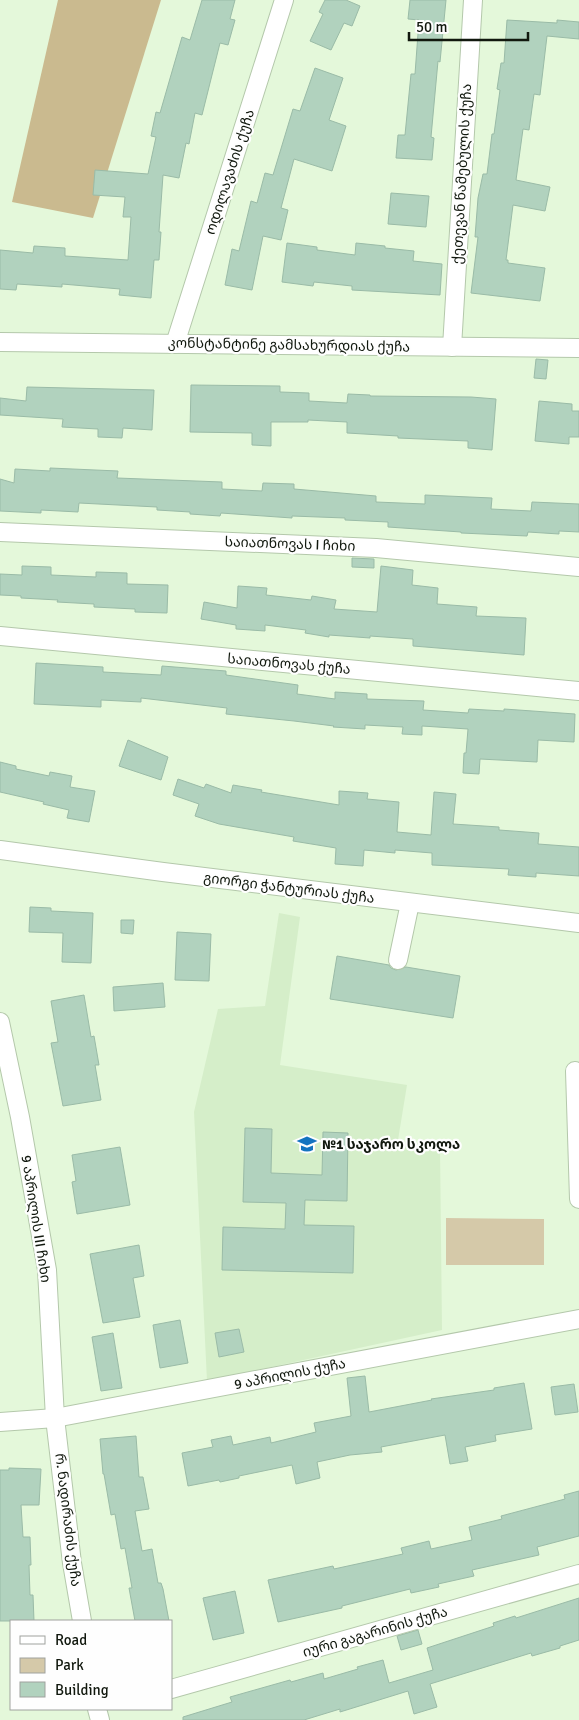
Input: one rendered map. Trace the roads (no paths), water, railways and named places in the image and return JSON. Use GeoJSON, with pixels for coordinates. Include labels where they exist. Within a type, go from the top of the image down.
{"type":"FeatureCollection","features":[{"type":"Feature","properties":{"kind":"street","name":"ოდილავაძის ქუჩა"},"geometry":{"type":"LineString","coordinates":[[175,344],[284,0]]}},
{"type":"Feature","properties":{"kind":"street","name":"ქეთევან წამებულის ქუჩა"},"geometry":{"type":"LineString","coordinates":[[452,348],[473,0]]}},
{"type":"Feature","properties":{"kind":"street","name":"კონსტანტინე გამსახურდიას ქუჩა"},"geometry":{"type":"LineString","coordinates":[[0,342],[579,348]]}},
{"type":"Feature","properties":{"kind":"street","name":"საიათნოვას I ჩიხი"},"geometry":{"type":"LineString","coordinates":[[0,532],[376,548],[579,567]]}},
{"type":"Feature","properties":{"kind":"street","name":"საიათნოვას ქუჩა"},"geometry":{"type":"LineString","coordinates":[[0,636],[579,691]]}},
{"type":"Feature","properties":{"kind":"street","name":"გიორგი ჭანტურიას ქუჩა"},"geometry":{"type":"LineString","coordinates":[[0,850],[579,923]]}},
{"type":"Feature","properties":{"kind":"street"},"geometry":{"type":"LineString","coordinates":[[398,960],[410,903]]}},
{"type":"Feature","properties":{"kind":"street","name":"9 აპრილის III ჩიხი"},"geometry":{"type":"LineString","coordinates":[[0,1022],[20,1117],[46,1270],[56,1418]]}},
{"type":"Feature","properties":{"kind":"street"},"geometry":{"type":"LineString","coordinates":[[575,1070],[579,1199]]}},
{"type":"Feature","properties":{"kind":"street","name":"9 აპრილის ქუჩა"},"geometry":{"type":"LineString","coordinates":[[0,1422],[56,1418],[579,1319]]}},
{"type":"Feature","properties":{"kind":"street","name":"რ. ნადირაძის ქუჩა"},"geometry":{"type":"LineString","coordinates":[[56,1418],[72,1563],[82,1620]]}},
{"type":"Feature","properties":{"kind":"street","name":"იური გაგარინის ქუჩა"},"geometry":{"type":"LineString","coordinates":[[172,1689],[579,1574]]}},
{"type":"Feature","properties":{"kind":"place","name":"№1 საჯარო სკოლა"},"geometry":{"type":"Point","coordinates":[307,1144]}}]}
